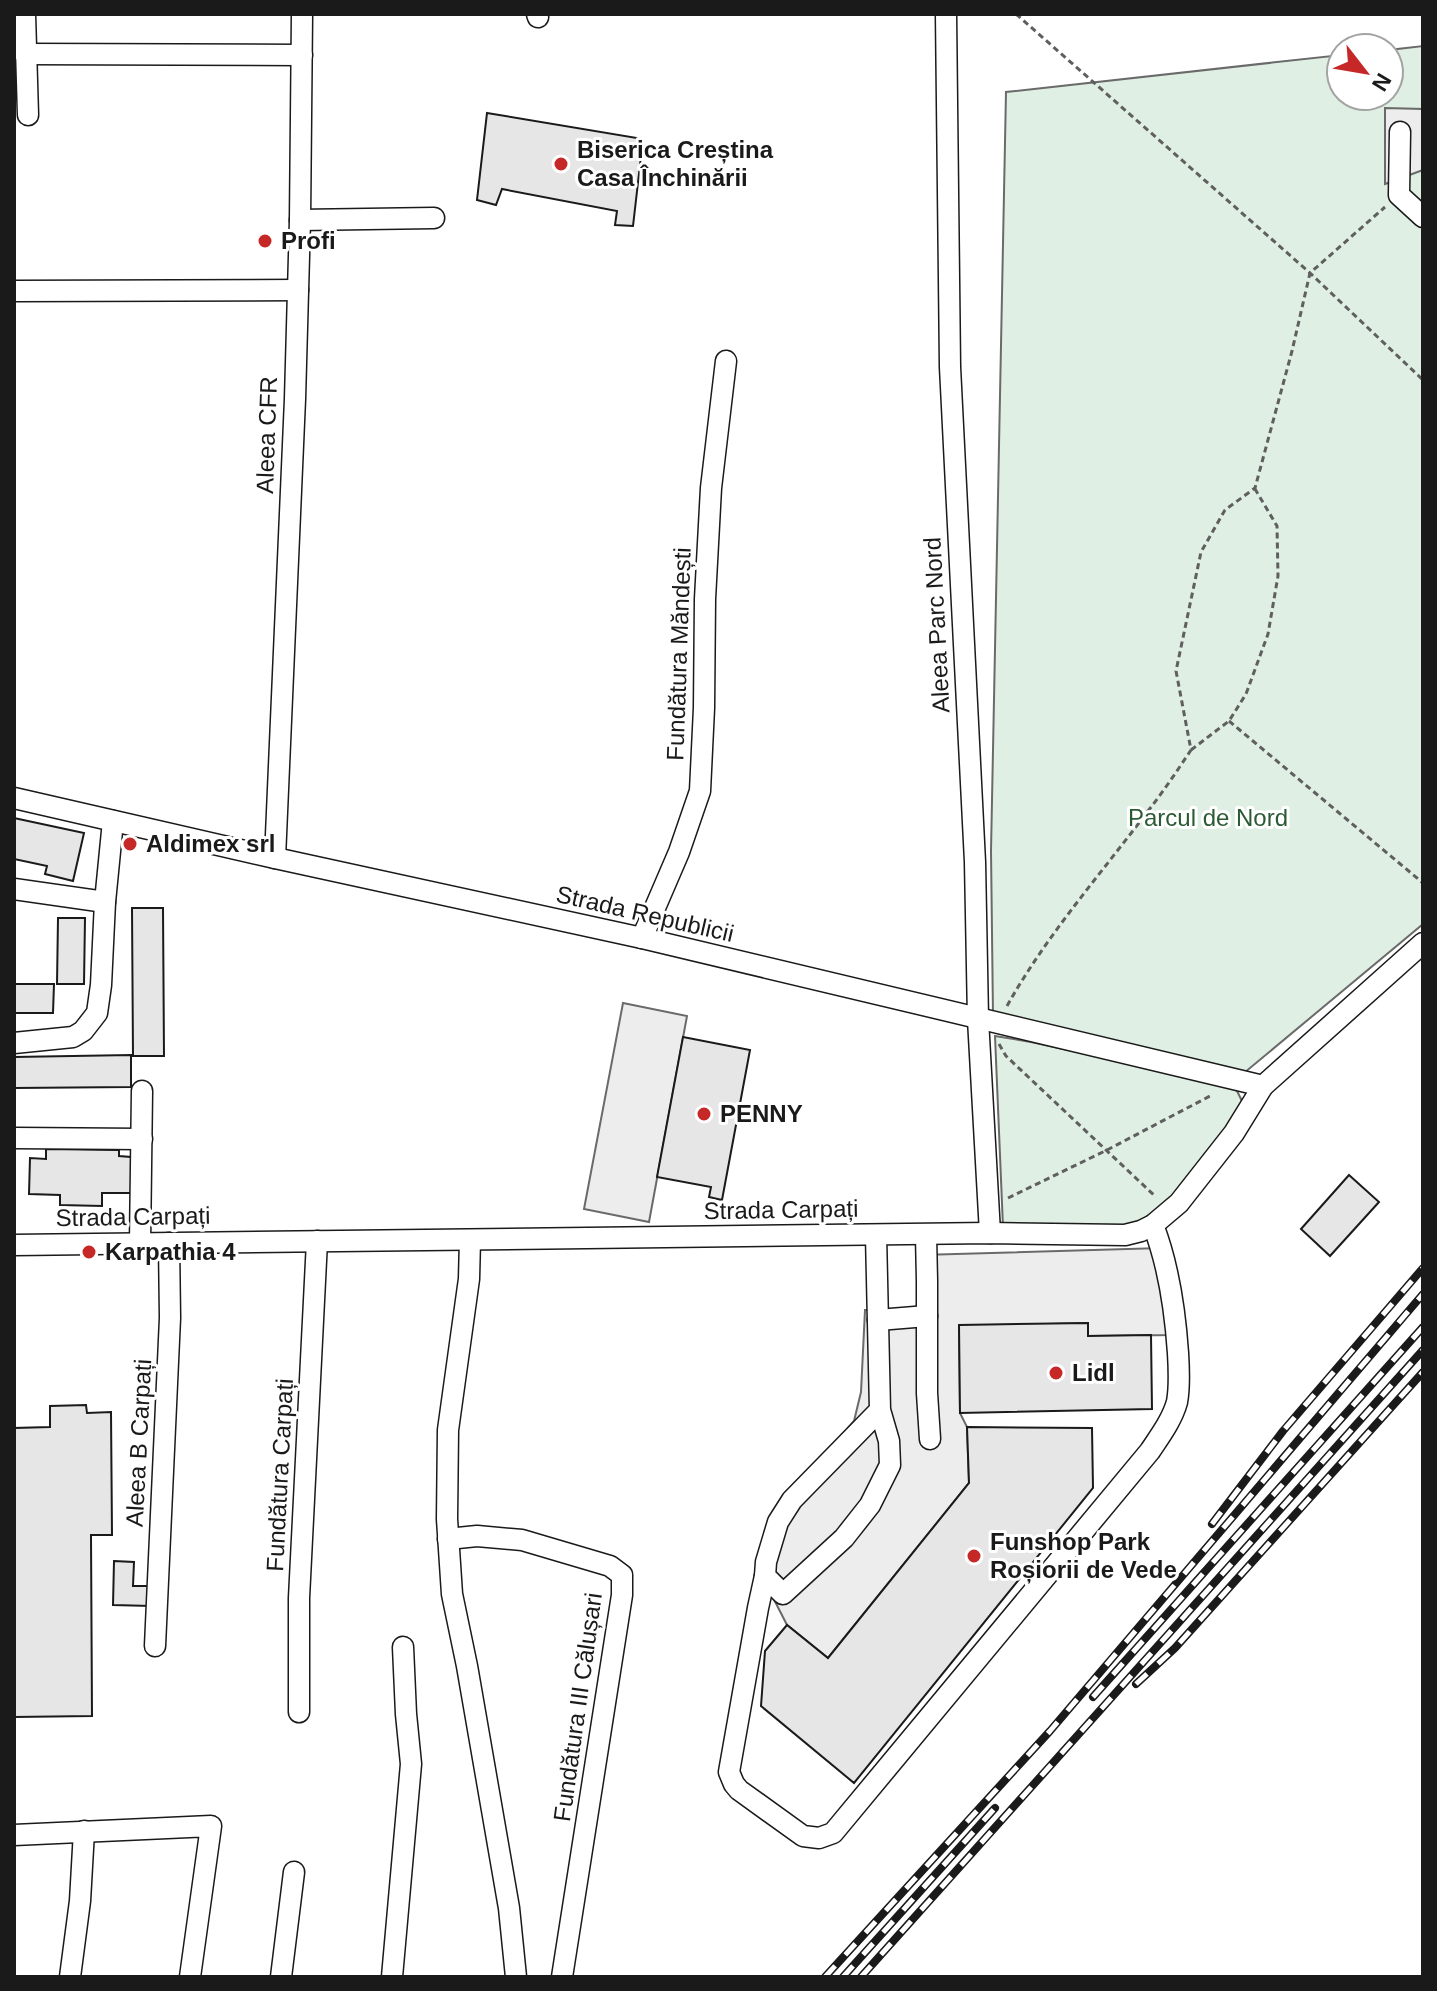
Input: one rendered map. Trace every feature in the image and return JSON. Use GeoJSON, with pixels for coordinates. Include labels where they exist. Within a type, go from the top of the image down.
{"type":"FeatureCollection","features":[{"type":"Feature","properties":{"kind":"street"},"geometry":{"type":"LineString","coordinates":[[25,14],[28,115]]}},
{"type":"Feature","properties":{"kind":"street","name":"Aleea CFR"},"geometry":{"type":"LineString","coordinates":[[275,858],[298,290],[302,14]]}},
{"type":"Feature","properties":{"kind":"street","name":"Aleea Parc Nord"},"geometry":{"type":"LineString","coordinates":[[946,14],[950,367],[975,862],[987,1021],[990,1233]]}},
{"type":"Feature","properties":{"kind":"street"},"geometry":{"type":"LineString","coordinates":[[25,54],[302,55]]}},
{"type":"Feature","properties":{"kind":"street"},"geometry":{"type":"LineString","coordinates":[[1400,132],[1399,195],[1423,217]]}},
{"type":"Feature","properties":{"kind":"street"},"geometry":{"type":"LineString","coordinates":[[300,220],[434,218]]}},
{"type":"Feature","properties":{"kind":"street"},"geometry":{"type":"LineString","coordinates":[[14,291],[298,290]]}},
{"type":"Feature","properties":{"kind":"street","name":"Fundătura Măndești"},"geometry":{"type":"LineString","coordinates":[[642,938],[679,852],[700,791],[711,488],[726,361]]}},
{"type":"Feature","properties":{"kind":"street","name":"Strada Republicii"},"geometry":{"type":"LineString","coordinates":[[14,798],[642,938],[1263,1086]]}},
{"type":"Feature","properties":{"kind":"street"},"geometry":{"type":"LineString","coordinates":[[14,1043],[73,1037],[91,1023],[97,1013],[113,821]]}},
{"type":"Feature","properties":{"kind":"street"},"geometry":{"type":"LineString","coordinates":[[14,889],[105,902]]}},
{"type":"Feature","properties":{"kind":"street","name":"Strada Carpați"},"geometry":{"type":"LineString","coordinates":[[14,1245],[990,1233],[1125,1235],[1153,1225],[1170,1211],[1234,1133],[1263,1086],[1423,943]]}},
{"type":"Feature","properties":{"kind":"street"},"geometry":{"type":"LineString","coordinates":[[140,1243],[142,1091]]}},
{"type":"Feature","properties":{"kind":"street"},"geometry":{"type":"LineString","coordinates":[[14,1138],[142,1139]]}},
{"type":"Feature","properties":{"kind":"street"},"geometry":{"type":"LineString","coordinates":[[880,1410],[792,1500],[778,1522],[766,1562],[729,1772],[739,1790],[803,1836],[819,1838],[833,1833],[1150,1451],[1168,1424],[1177,1402],[1179,1378],[1175,1312],[1162,1248],[1153,1225]]}},
{"type":"Feature","properties":{"kind":"street"},"geometry":{"type":"LineString","coordinates":[[765,1576],[783,1594],[844,1538],[870,1505],[890,1465],[889,1441],[880,1410],[876,1235]]}},
{"type":"Feature","properties":{"kind":"street"},"geometry":{"type":"LineString","coordinates":[[926,1235],[930,1439]]}},
{"type":"Feature","properties":{"kind":"street"},"geometry":{"type":"LineString","coordinates":[[470,1240],[469,1279],[448,1430],[448,1539],[452,1594],[509,1908],[516,1977]]}},
{"type":"Feature","properties":{"kind":"street","name":"Fundătura Carpați"},"geometry":{"type":"LineString","coordinates":[[299,1712],[299,1598],[317,1241]]}},
{"type":"Feature","properties":{"kind":"street","name":"Aleea B Carpați"},"geometry":{"type":"LineString","coordinates":[[155,1646],[170,1334],[169,1243]]}},
{"type":"Feature","properties":{"kind":"street"},"geometry":{"type":"LineString","coordinates":[[878,1320],[927,1316]]}},
{"type":"Feature","properties":{"kind":"street","name":"Fundătura III Călușari"},"geometry":{"type":"LineString","coordinates":[[448,1539],[477,1536],[522,1540],[610,1566],[622,1575],[622,1595],[562,1977]]}},
{"type":"Feature","properties":{"kind":"street"},"geometry":{"type":"LineString","coordinates":[[392,1977],[411,1764],[403,1647]]}},
{"type":"Feature","properties":{"kind":"street"},"geometry":{"type":"LineString","coordinates":[[14,1835],[211,1826],[190,1977]]}},
{"type":"Feature","properties":{"kind":"street"},"geometry":{"type":"LineString","coordinates":[[70,1977],[80,1901],[84,1831]]}},
{"type":"Feature","properties":{"kind":"street"},"geometry":{"type":"LineString","coordinates":[[281,1977],[294,1872]]}},
{"type":"Feature","properties":{"kind":"path"},"geometry":{"type":"LineString","coordinates":[[1016,14],[1310,273],[1423,380]]}},
{"type":"Feature","properties":{"kind":"path"},"geometry":{"type":"LineString","coordinates":[[1191,750],[1176,671],[1201,552],[1225,510],[1255,488],[1310,273],[1399,195]]}},
{"type":"Feature","properties":{"kind":"path"},"geometry":{"type":"LineString","coordinates":[[1170,1211],[1006,1056],[987,1021],[997,1019],[1005,1009],[1058,928],[1150,809],[1191,750],[1229,721],[1246,694],[1268,634],[1278,576],[1277,526],[1255,488]]}},
{"type":"Feature","properties":{"kind":"path"},"geometry":{"type":"LineString","coordinates":[[1229,721],[1423,883]]}},
{"type":"Feature","properties":{"kind":"path"},"geometry":{"type":"LineString","coordinates":[[989,1208],[1240,1080]]}},
{"type":"Feature","properties":{"kind":"green space","name":"Parcul de Nord"},"geometry":{"type":"Polygon","coordinates":[[[1423,46],[1423,924],[1244,1073],[993,1015],[991,851],[1006,92],[1325,57],[1325,112],[1405,112],[1405,48],[1423,46]]]}},
{"type":"Feature","properties":{"kind":"green space"},"geometry":{"type":"Polygon","coordinates":[[[995,1036],[1229,1085],[1237,1091],[1243,1103],[1230,1129],[1165,1205],[1141,1221],[1118,1228],[1003,1227],[995,1036]]]}},
{"type":"Feature","properties":{"kind":"shaded area"},"geometry":{"type":"Polygon","coordinates":[[[1423,109],[1423,170],[1385,184],[1385,112],[1423,109]]]}},
{"type":"Feature","properties":{"kind":"shaded area"},"geometry":{"type":"Polygon","coordinates":[[[623,1003],[687,1016],[649,1222],[584,1209],[623,1003]]]}},
{"type":"Feature","properties":{"kind":"shaded area"},"geometry":{"type":"Polygon","coordinates":[[[1162,1248],[1177,1335],[1088,1336],[1087,1323],[959,1326],[960,1413],[967,1427],[969,1483],[828,1658],[787,1625],[762,1576],[793,1491],[854,1421],[861,1392],[865,1310],[922,1309],[921,1255],[1162,1248]]]}},
{"type":"Feature","properties":{"kind":"building","name":"Biserica Creștina Casa Închinării"},"geometry":{"type":"Polygon","coordinates":[[[487,113],[643,139],[633,226],[615,225],[617,211],[502,189],[496,205],[477,200],[487,113]]]}},
{"type":"Feature","properties":{"kind":"building"},"geometry":{"type":"Polygon","coordinates":[[[14,818],[84,833],[73,881],[45,874],[47,866],[14,859],[14,818]]]}},
{"type":"Feature","properties":{"kind":"building"},"geometry":{"type":"Polygon","coordinates":[[[132,908],[163,908],[164,1056],[133,1056],[132,908]]]}},
{"type":"Feature","properties":{"kind":"building"},"geometry":{"type":"Polygon","coordinates":[[[58,918],[85,918],[84,984],[57,984],[58,918]]]}},
{"type":"Feature","properties":{"kind":"building"},"geometry":{"type":"Polygon","coordinates":[[[14,984],[54,984],[53,1013],[14,1013],[14,984]]]}},
{"type":"Feature","properties":{"kind":"building","name":"PENNY"},"geometry":{"type":"Polygon","coordinates":[[[683,1037],[750,1050],[722,1200],[709,1197],[711,1187],[657,1177],[683,1037]]]}},
{"type":"Feature","properties":{"kind":"building"},"geometry":{"type":"Polygon","coordinates":[[[131,1055],[131,1087],[14,1088],[14,1057],[131,1055]]]}},
{"type":"Feature","properties":{"kind":"building"},"geometry":{"type":"Polygon","coordinates":[[[46,1149],[119,1150],[119,1156],[131,1157],[131,1193],[102,1193],[102,1206],[60,1205],[60,1195],[29,1194],[30,1158],[46,1159],[46,1149]]]}},
{"type":"Feature","properties":{"kind":"building"},"geometry":{"type":"Polygon","coordinates":[[[1349,1175],[1379,1202],[1330,1256],[1301,1229],[1349,1175]]]}},
{"type":"Feature","properties":{"kind":"building","name":"Lidl"},"geometry":{"type":"Polygon","coordinates":[[[1088,1323],[1088,1336],[1151,1335],[1152,1409],[960,1413],[959,1325],[1088,1323]]]}},
{"type":"Feature","properties":{"kind":"building"},"geometry":{"type":"Polygon","coordinates":[[[86,1405],[87,1413],[111,1412],[112,1535],[91,1535],[92,1716],[14,1717],[14,1428],[50,1427],[50,1406],[86,1405]]]}},
{"type":"Feature","properties":{"kind":"building","name":"Funshop Park Roșiorii de Vede"},"geometry":{"type":"Polygon","coordinates":[[[967,1427],[1092,1428],[1093,1488],[854,1783],[761,1706],[765,1651],[787,1625],[828,1658],[969,1483],[967,1427]]]}},
{"type":"Feature","properties":{"kind":"building"},"geometry":{"type":"Polygon","coordinates":[[[114,1561],[134,1562],[133,1586],[151,1586],[151,1606],[113,1605],[114,1561]]]}},
{"type":"Feature","properties":{"kind":"railway"},"geometry":{"type":"LineString","coordinates":[[1212,1524],[1283,1431],[1423,1268]]}},
{"type":"Feature","properties":{"kind":"railway"},"geometry":{"type":"LineString","coordinates":[[825,1977],[1050,1731],[1423,1294]]}},
{"type":"Feature","properties":{"kind":"railway"},"geometry":{"type":"LineString","coordinates":[[1093,1697],[1423,1327]]}},
{"type":"Feature","properties":{"kind":"railway"},"geometry":{"type":"LineString","coordinates":[[861,1977],[1423,1350]]}},
{"type":"Feature","properties":{"kind":"railway"},"geometry":{"type":"LineString","coordinates":[[1136,1684],[1175,1648],[1423,1372]]}},
{"type":"Feature","properties":{"kind":"railway"},"geometry":{"type":"LineString","coordinates":[[843,1977],[995,1808]]}},
{"type":"Feature","properties":{"kind":"place","name":"Biserica Creștina Casa Închinării"},"geometry":{"type":"Point","coordinates":[561,164]}},
{"type":"Feature","properties":{"kind":"place","name":"Profi"},"geometry":{"type":"Point","coordinates":[265,241]}},
{"type":"Feature","properties":{"kind":"place","name":"Aldimex srl"},"geometry":{"type":"Point","coordinates":[130,844]}},
{"type":"Feature","properties":{"kind":"place","name":"PENNY"},"geometry":{"type":"Point","coordinates":[704,1114]}},
{"type":"Feature","properties":{"kind":"place","name":"Karpathia 4"},"geometry":{"type":"Point","coordinates":[89,1252]}},
{"type":"Feature","properties":{"kind":"place","name":"Lidl"},"geometry":{"type":"Point","coordinates":[1056,1373]}},
{"type":"Feature","properties":{"kind":"place","name":"Funshop Park Roșiorii de Vede"},"geometry":{"type":"Point","coordinates":[974,1556]}}]}
